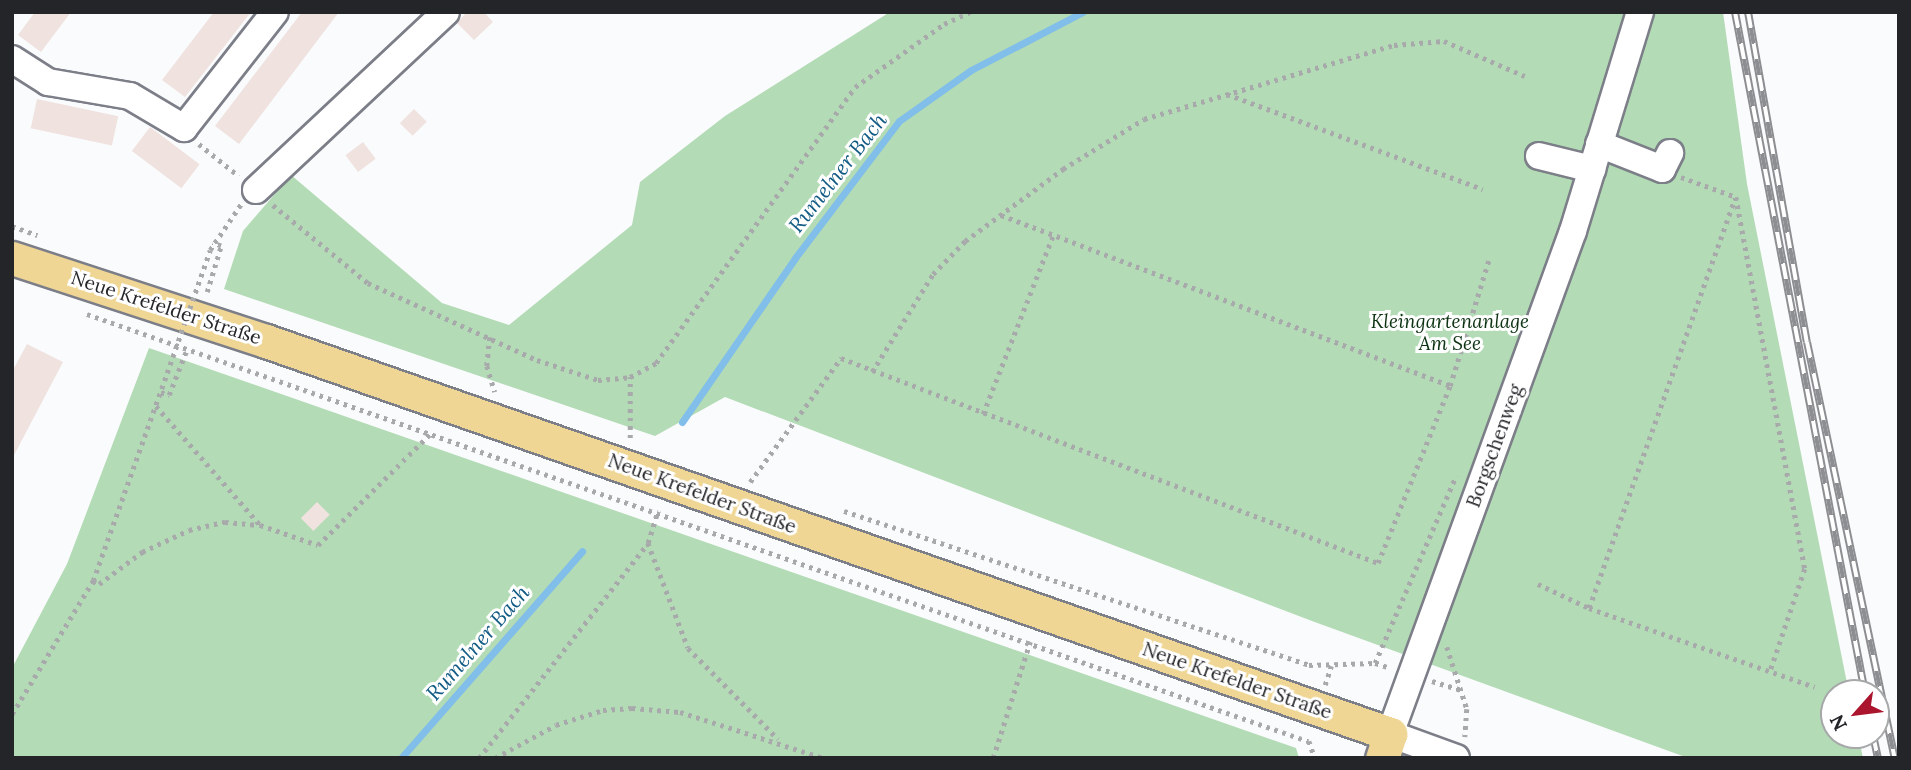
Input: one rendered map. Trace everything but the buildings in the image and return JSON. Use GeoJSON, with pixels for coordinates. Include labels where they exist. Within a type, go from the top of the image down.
{"type":"FeatureCollection","features":[{"type":"Feature","properties":{"kind":"main road","name":"Neue Krefelder Straße"},"geometry":{"type":"LineString","coordinates":[[12,258],[278,345],[741,487],[1386,746]]}},
{"type":"Feature","properties":{"kind":"street"},"geometry":{"type":"LineString","coordinates":[[12,59],[48,82],[130,96],[184,128],[275,12]]}},
{"type":"Feature","properties":{"kind":"street"},"geometry":{"type":"LineString","coordinates":[[256,190],[446,12]]}},
{"type":"Feature","properties":{"kind":"street","name":"Borgschenweg"},"geometry":{"type":"LineString","coordinates":[[1386,746],[1592,169],[1640,12]]}},
{"type":"Feature","properties":{"kind":"street"},"geometry":{"type":"LineString","coordinates":[[1600,144],[1666,161]]}},
{"type":"Feature","properties":{"kind":"street"},"geometry":{"type":"LineString","coordinates":[[1539,156],[1592,169]]}},
{"type":"Feature","properties":{"kind":"street"},"geometry":{"type":"LineString","coordinates":[[1386,746],[1459,753]]}},
{"type":"Feature","properties":{"kind":"path"},"geometry":{"type":"LineString","coordinates":[[184,128],[368,283],[490,337],[598,380],[631,377],[656,363],[855,87],[944,24],[970,12]]}},
{"type":"Feature","properties":{"kind":"path"},"geometry":{"type":"LineString","coordinates":[[872,372],[933,274],[1000,215],[1144,119],[1394,45],[1444,41],[1525,76]]}},
{"type":"Feature","properties":{"kind":"path"},"geometry":{"type":"LineString","coordinates":[[1226,93],[1483,189]]}},
{"type":"Feature","properties":{"kind":"path"},"geometry":{"type":"LineString","coordinates":[[1666,161],[1736,197]]}},
{"type":"Feature","properties":{"kind":"path"},"geometry":{"type":"LineString","coordinates":[[12,714],[93,581],[210,250],[256,190]]}},
{"type":"Feature","properties":{"kind":"path"},"geometry":{"type":"LineString","coordinates":[[1589,608],[1736,197]]}},
{"type":"Feature","properties":{"kind":"path"},"geometry":{"type":"LineString","coordinates":[[1736,197],[1805,569],[1771,668]]}},
{"type":"Feature","properties":{"kind":"path"},"geometry":{"type":"LineString","coordinates":[[1000,215],[1450,386]]}},
{"type":"Feature","properties":{"kind":"path"},"geometry":{"type":"LineString","coordinates":[[12,226],[41,236]]}},
{"type":"Feature","properties":{"kind":"path"},"geometry":{"type":"LineString","coordinates":[[983,414],[1054,236]]}},
{"type":"Feature","properties":{"kind":"path"},"geometry":{"type":"LineString","coordinates":[[207,292],[221,246],[213,243]]}},
{"type":"Feature","properties":{"kind":"path"},"geometry":{"type":"LineString","coordinates":[[741,487],[841,358],[1378,563],[1450,386],[1489,259]]}},
{"type":"Feature","properties":{"kind":"path"},"geometry":{"type":"LineString","coordinates":[[181,283],[217,295]]}},
{"type":"Feature","properties":{"kind":"path"},"geometry":{"type":"LineString","coordinates":[[76,310],[658,511],[1308,741],[1315,758]]}},
{"type":"Feature","properties":{"kind":"path"},"geometry":{"type":"LineString","coordinates":[[490,337],[487,366],[495,392]]}},
{"type":"Feature","properties":{"kind":"path"},"geometry":{"type":"LineString","coordinates":[[160,392],[169,395],[187,349]]}},
{"type":"Feature","properties":{"kind":"path"},"geometry":{"type":"LineString","coordinates":[[630,438],[631,377]]}},
{"type":"Feature","properties":{"kind":"path"},"geometry":{"type":"LineString","coordinates":[[482,387],[508,396]]}},
{"type":"Feature","properties":{"kind":"path"},"geometry":{"type":"LineString","coordinates":[[156,406],[260,525]]}},
{"type":"Feature","properties":{"kind":"path"},"geometry":{"type":"LineString","coordinates":[[93,581],[99,584],[142,552],[189,530],[225,522],[260,525],[318,545],[431,433]]}},
{"type":"Feature","properties":{"kind":"path"},"geometry":{"type":"LineString","coordinates":[[617,434],[642,443]]}},
{"type":"Feature","properties":{"kind":"path"},"geometry":{"type":"LineString","coordinates":[[1375,663],[1461,464]]}},
{"type":"Feature","properties":{"kind":"path"},"geometry":{"type":"LineString","coordinates":[[741,487],[764,485]]}},
{"type":"Feature","properties":{"kind":"path"},"geometry":{"type":"LineString","coordinates":[[830,507],[1309,666],[1375,663],[1461,690]]}},
{"type":"Feature","properties":{"kind":"path"},"geometry":{"type":"LineString","coordinates":[[479,758],[648,542],[658,511]]}},
{"type":"Feature","properties":{"kind":"path"},"geometry":{"type":"LineString","coordinates":[[648,542],[688,648],[778,740]]}},
{"type":"Feature","properties":{"kind":"path"},"geometry":{"type":"LineString","coordinates":[[1538,584],[1589,608],[1771,668],[1815,688]]}},
{"type":"Feature","properties":{"kind":"path"},"geometry":{"type":"LineString","coordinates":[[1435,610],[1461,690],[1467,729],[1459,753]]}},
{"type":"Feature","properties":{"kind":"path"},"geometry":{"type":"LineString","coordinates":[[993,758],[1030,642]]}},
{"type":"Feature","properties":{"kind":"path"},"geometry":{"type":"LineString","coordinates":[[495,758],[556,725],[603,710],[632,708],[680,712],[778,740],[823,758]]}},
{"type":"Feature","properties":{"kind":"green space","name":"Kleingartenanlage Am See"},"geometry":{"type":"Polygon","coordinates":[[[890,12],[1723,12],[1747,184],[1846,679],[1820,679],[1820,749],[1861,749],[1863,758],[1688,758],[1312,621],[725,397],[655,436],[224,289],[243,231],[291,175],[442,303],[509,325],[632,225],[640,182],[725,116],[890,12]]]}},
{"type":"Feature","properties":{"kind":"green space"},"geometry":{"type":"Polygon","coordinates":[[[149,348],[1296,748],[1299,758],[12,758],[12,668],[67,564],[149,348]]]}},
{"type":"Feature","properties":{"kind":"waterway","name":"Rumelner Bach"},"geometry":{"type":"LineString","coordinates":[[682,422],[795,258],[899,121],[971,70],[1083,12]]}},
{"type":"Feature","properties":{"kind":"waterway","name":"Rumelner Bach"},"geometry":{"type":"LineString","coordinates":[[401,758],[582,551]]}},
{"type":"Feature","properties":{"kind":"railway"},"geometry":{"type":"LineString","coordinates":[[1735,12],[1862,679]]}},
{"type":"Feature","properties":{"kind":"railway"},"geometry":{"type":"LineString","coordinates":[[1748,12],[1807,342],[1895,758]]}},
{"type":"Feature","properties":{"kind":"railway"},"geometry":{"type":"LineString","coordinates":[[1876,749],[1878,758]]}}]}
